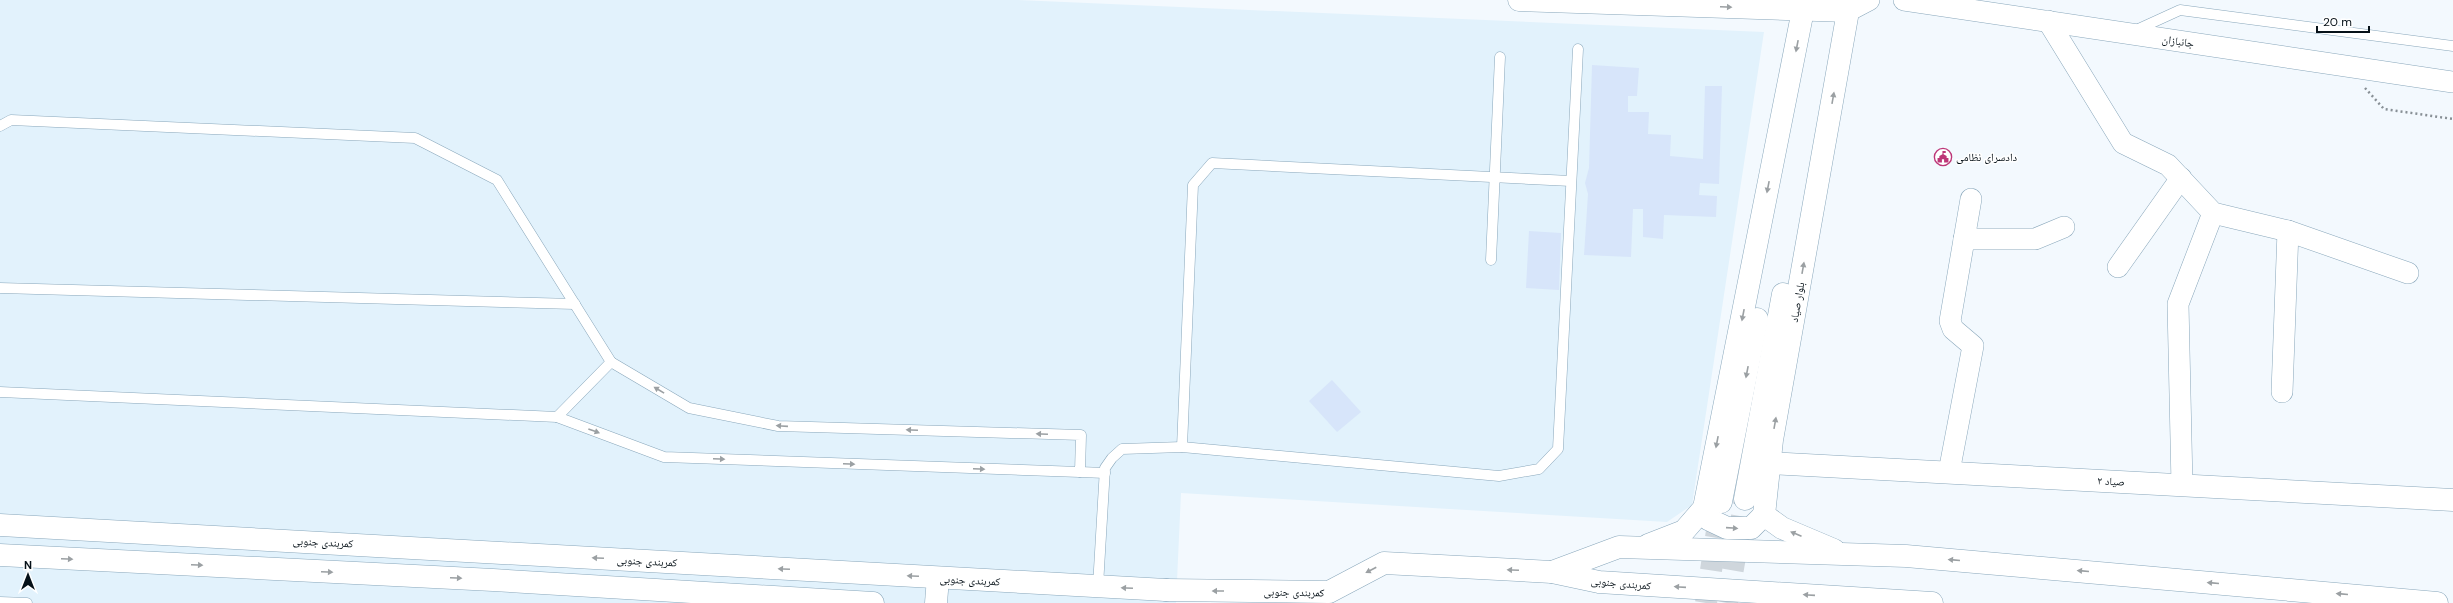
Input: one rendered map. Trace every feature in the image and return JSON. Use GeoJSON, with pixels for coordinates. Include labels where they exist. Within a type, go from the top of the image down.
{"type":"FeatureCollection","features":[{"type":"Feature","properties":{"kind":"main road"},"geometry":{"type":"LineString","coordinates":[[1520,0],[1849,5]]}},
{"type":"Feature","properties":{"kind":"main road"},"geometry":{"type":"LineString","coordinates":[[1805,4],[1783,113],[1712,505],[1708,519],[1727,528],[1751,528],[1764,514],[1782,528],[1844,555]]}},
{"type":"Feature","properties":{"kind":"main road","name":"بلوار صیاد"},"geometry":{"type":"LineString","coordinates":[[1764,514],[1769,463],[1849,5]]}},
{"type":"Feature","properties":{"kind":"main road"},"geometry":{"type":"LineString","coordinates":[[1745,499],[1801,195],[1827,129]]}},
{"type":"Feature","properties":{"kind":"main road","name":"صیاد ۲"},"geometry":{"type":"LineString","coordinates":[[1769,463],[2182,484],[2453,500]]}},
{"type":"Feature","properties":{"kind":"main road"},"geometry":{"type":"LineString","coordinates":[[1641,548],[1684,531],[1712,505]]}},
{"type":"Feature","properties":{"kind":"main road","name":"کمربندی جنوبی"},"geometry":{"type":"LineString","coordinates":[[0,525],[938,578],[1098,595],[1166,590],[1247,597],[1329,592],[1384,563],[1552,572],[1599,582],[1932,603]]}},
{"type":"Feature","properties":{"kind":"main road"},"geometry":{"type":"LineString","coordinates":[[1552,572],[1619,547],[1914,557],[2437,603]]}},
{"type":"Feature","properties":{"kind":"main road"},"geometry":{"type":"LineString","coordinates":[[0,555],[493,580],[873,603]]}},
{"type":"Feature","properties":{"kind":"main road"},"geometry":{"type":"LineString","coordinates":[[936,603],[938,578]]}},
{"type":"Feature","properties":{"kind":"street"},"geometry":{"type":"LineString","coordinates":[[1849,5],[1869,0]]}},
{"type":"Feature","properties":{"kind":"street","name":"جانبازان"},"geometry":{"type":"LineString","coordinates":[[1904,0],[2453,82]]}},
{"type":"Feature","properties":{"kind":"street"},"geometry":{"type":"LineString","coordinates":[[2048,21],[2123,143],[2168,165],[2213,213],[2288,231],[2408,273]]}},
{"type":"Feature","properties":{"kind":"street"},"geometry":{"type":"LineString","coordinates":[[2118,267],[2181,178]]}},
{"type":"Feature","properties":{"kind":"street"},"geometry":{"type":"LineString","coordinates":[[1949,472],[1973,346],[1954,329],[1950,321],[1971,199]]}},
{"type":"Feature","properties":{"kind":"street"},"geometry":{"type":"LineString","coordinates":[[2182,484],[2178,304],[2213,213]]}},
{"type":"Feature","properties":{"kind":"street"},"geometry":{"type":"LineString","coordinates":[[1964,239],[2035,239],[2064,227]]}},
{"type":"Feature","properties":{"kind":"street"},"geometry":{"type":"LineString","coordinates":[[2282,392],[2288,231]]}},
{"type":"Feature","properties":{"kind":"lane"},"geometry":{"type":"LineString","coordinates":[[2128,33],[2180,10],[2453,46]]}},
{"type":"Feature","properties":{"kind":"lane"},"geometry":{"type":"LineString","coordinates":[[1098,595],[1105,468],[1112,458],[1122,449],[1182,447],[1499,476],[1539,468],[1558,449],[1578,48]]}},
{"type":"Feature","properties":{"kind":"lane"},"geometry":{"type":"LineString","coordinates":[[1491,260],[1500,57]]}},
{"type":"Feature","properties":{"kind":"lane"},"geometry":{"type":"LineString","coordinates":[[0,126],[11,120],[414,138],[497,180],[611,362],[689,408],[778,426],[1081,435],[1080,472]]}},
{"type":"Feature","properties":{"kind":"lane"},"geometry":{"type":"LineString","coordinates":[[1182,447],[1193,185],[1212,163],[1571,181]]}},
{"type":"Feature","properties":{"kind":"lane"},"geometry":{"type":"LineString","coordinates":[[0,288],[575,304]]}},
{"type":"Feature","properties":{"kind":"lane"},"geometry":{"type":"LineString","coordinates":[[557,417],[611,362]]}},
{"type":"Feature","properties":{"kind":"lane"},"geometry":{"type":"LineString","coordinates":[[0,392],[557,417],[664,457],[1105,473]]}},
{"type":"Feature","properties":{"kind":"lane"},"geometry":{"type":"LineString","coordinates":[[0,602],[27,603]]}},
{"type":"Feature","properties":{"kind":"path"},"geometry":{"type":"LineString","coordinates":[[2345,66],[2384,109],[2453,119]]}},
{"type":"Feature","properties":{"kind":"shaded area"},"geometry":{"type":"Polygon","coordinates":[[[0,0],[1018,0],[1764,32],[1692,505],[1667,522],[1181,493],[1176,603],[0,603],[0,0]]]}},
{"type":"Feature","properties":{"kind":"building"},"geometry":{"type":"Polygon","coordinates":[[[1592,65],[1639,68],[1637,96],[1628,96],[1628,112],[1649,112],[1648,134],[1671,135],[1670,156],[1703,159],[1705,86],[1722,86],[1719,184],[1700,183],[1699,195],[1717,196],[1716,217],[1664,215],[1663,239],[1643,237],[1643,209],[1633,209],[1631,257],[1584,255],[1588,194],[1585,183],[1589,168],[1592,65]]]}},
{"type":"Feature","properties":{"kind":"building"},"geometry":{"type":"Polygon","coordinates":[[[1529,231],[1561,233],[1559,290],[1526,288],[1529,231]]]}},
{"type":"Feature","properties":{"kind":"building"},"geometry":{"type":"Polygon","coordinates":[[[1332,380],[1361,412],[1337,432],[1309,401],[1332,380]]]}},
{"type":"Feature","properties":{"kind":"tunnel"},"geometry":{"type":"LineString","coordinates":[[1727,603],[1745,499]]}},
{"type":"Feature","properties":{"kind":"tunnel"},"geometry":{"type":"LineString","coordinates":[[1706,603],[1721,505]]}},
{"type":"Feature","properties":{"kind":"place","name":"دادسرای نظامی"},"geometry":{"type":"Point","coordinates":[1943,157]}}]}
